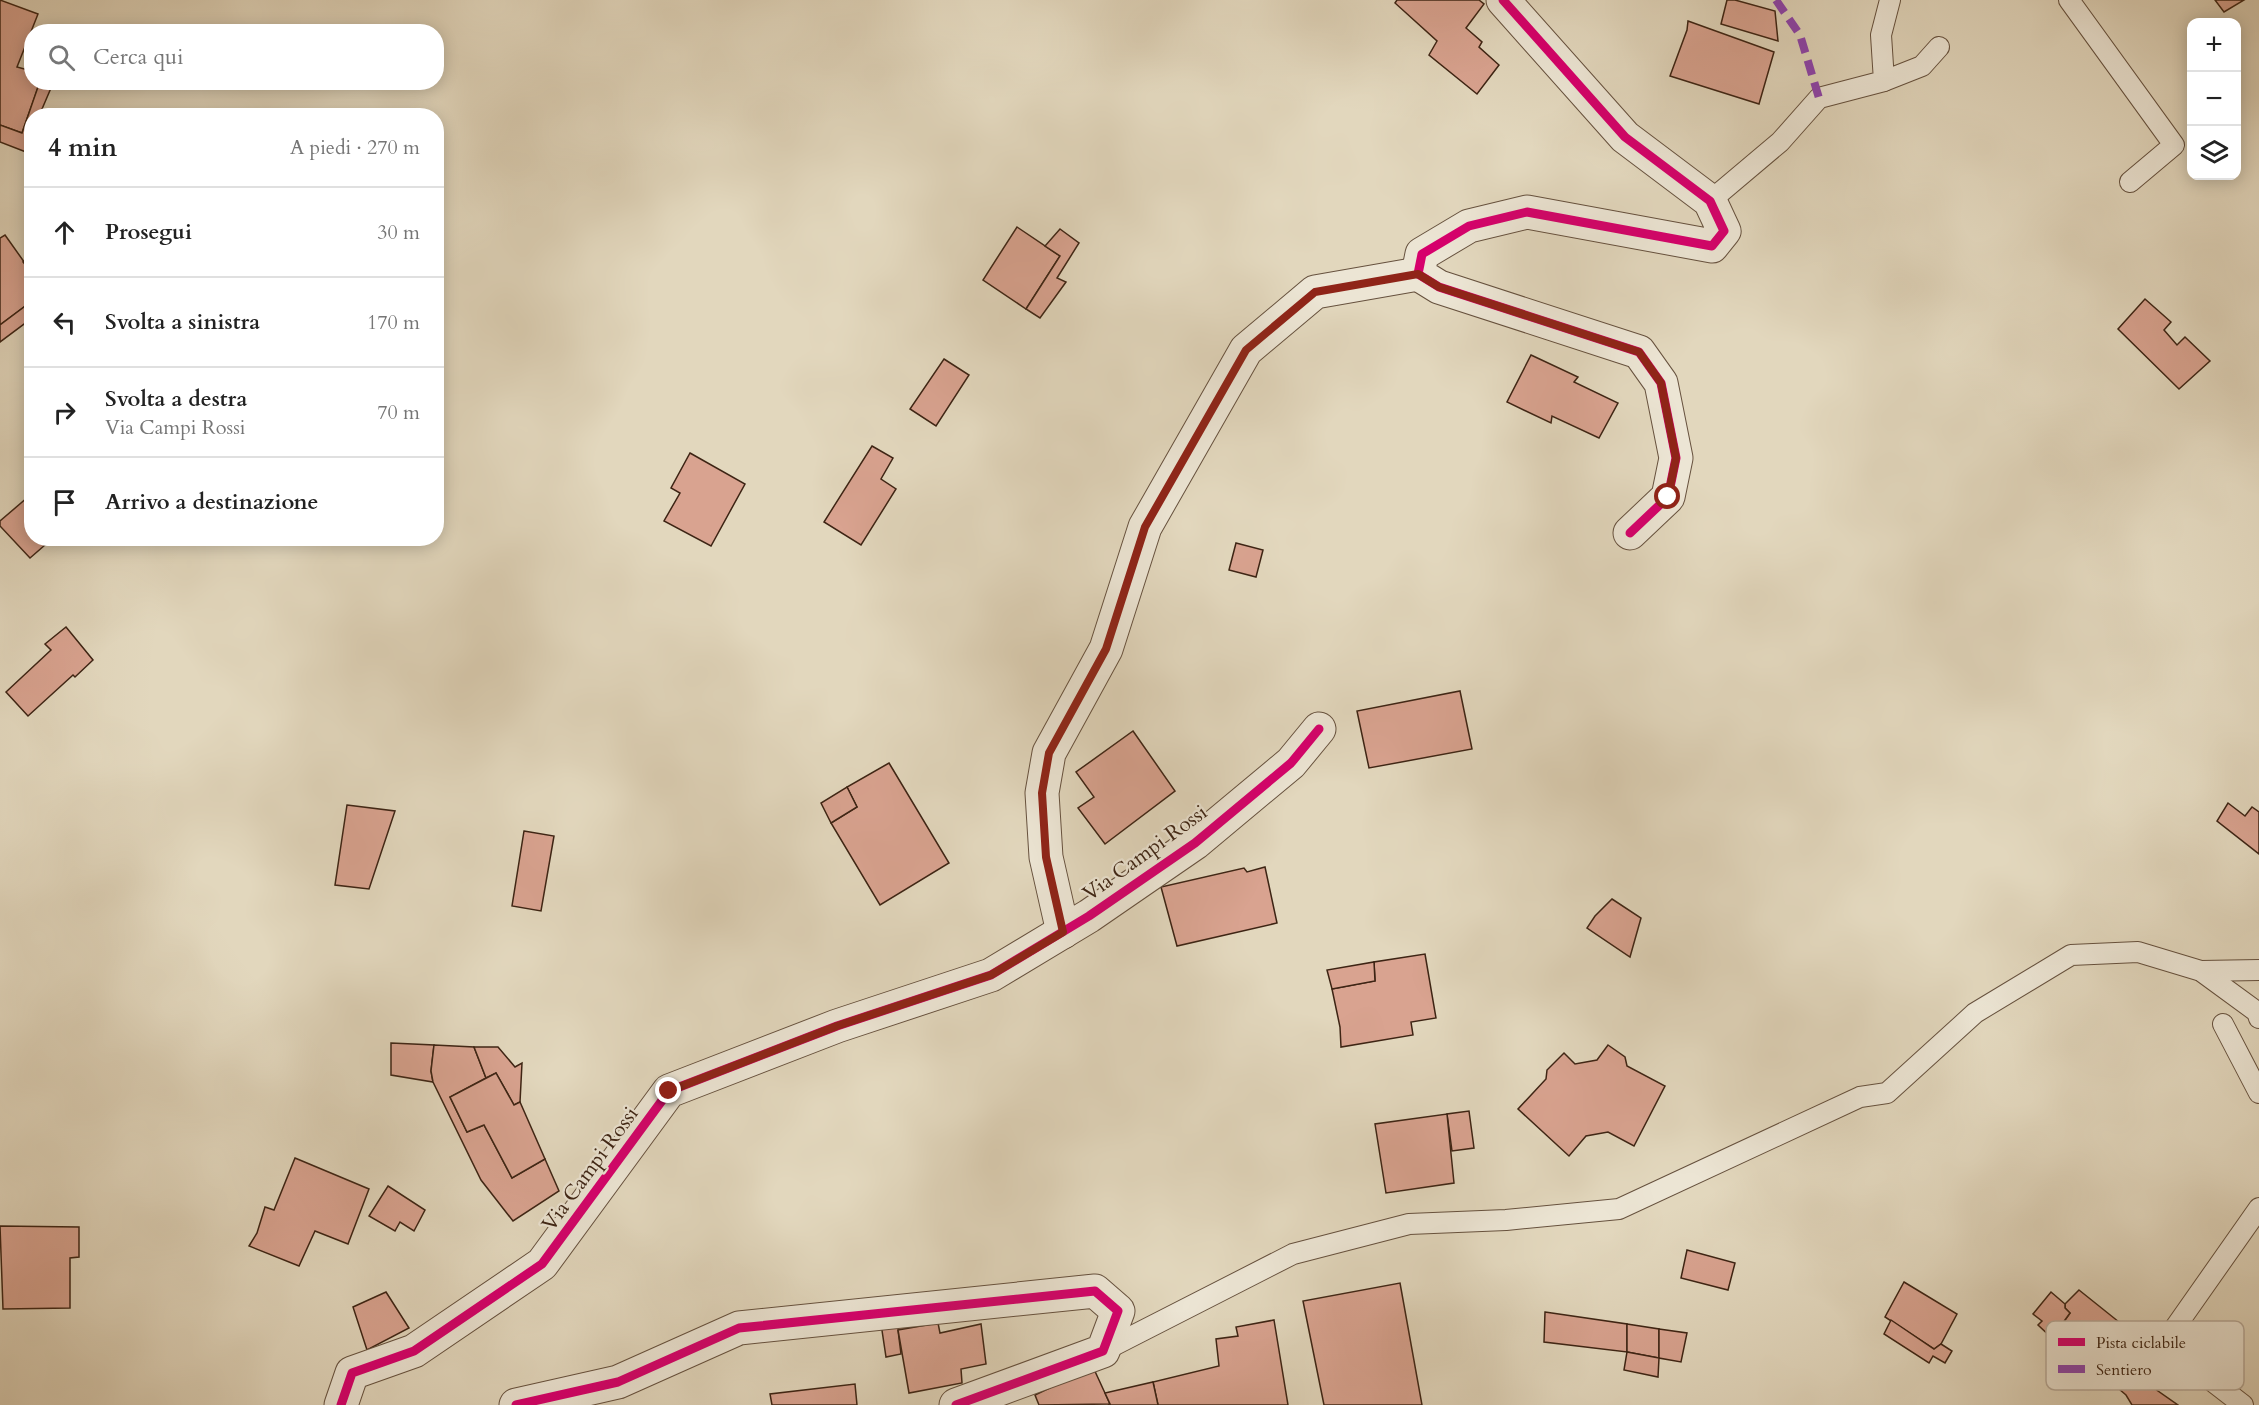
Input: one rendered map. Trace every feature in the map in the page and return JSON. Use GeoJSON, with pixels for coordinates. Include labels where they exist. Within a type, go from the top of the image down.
{"type":"FeatureCollection","features":[{"type":"Feature","properties":{"kind":"street"},"geometry":{"type":"LineString","coordinates":[[1418,274],[1422,254],[1469,226],[1527,212],[1712,246],[1724,231],[1710,201],[1625,136],[1503,0]]}},
{"type":"Feature","properties":{"kind":"street"},"geometry":{"type":"LineString","coordinates":[[1063,932],[1046,857],[1042,793],[1049,753],[1106,649],[1145,527],[1246,350],[1315,292],[1418,274],[1439,287],[1639,352],[1661,383],[1676,458],[1668,497],[1630,533]]}},
{"type":"Feature","properties":{"kind":"street","name":"Via Campi Rossi"},"geometry":{"type":"LineString","coordinates":[[341,1405],[352,1373],[414,1351],[542,1264],[669,1091],[837,1026],[991,975],[1063,932],[1195,843],[1291,763],[1319,729]]}},
{"type":"Feature","properties":{"kind":"street"},"geometry":{"type":"LineString","coordinates":[[516,1405],[618,1382],[739,1328],[1095,1291],[1118,1311],[1103,1351],[956,1405]]}},
{"type":"Feature","properties":{"kind":"lane"},"geometry":{"type":"LineString","coordinates":[[1884,81],[1881,34],[1890,0]]}},
{"type":"Feature","properties":{"kind":"lane"},"geometry":{"type":"LineString","coordinates":[[2069,0],[2174,145],[2130,182]]}},
{"type":"Feature","properties":{"kind":"lane"},"geometry":{"type":"LineString","coordinates":[[1710,201],[1780,142],[1819,98],[1884,81],[1923,66],[1938,47]]}},
{"type":"Feature","properties":{"kind":"lane"},"geometry":{"type":"LineString","coordinates":[[1103,1351],[1293,1254],[1409,1224],[1506,1220],[1619,1209],[1860,1097],[1887,1093],[1975,1013],[2071,955],[2138,952],[2201,970],[2259,970]]}},
{"type":"Feature","properties":{"kind":"lane"},"geometry":{"type":"LineString","coordinates":[[2201,970],[2257,1012],[2259,1018]]}},
{"type":"Feature","properties":{"kind":"lane"},"geometry":{"type":"LineString","coordinates":[[2223,1024],[2259,1093]]}},
{"type":"Feature","properties":{"kind":"lane"},"geometry":{"type":"LineString","coordinates":[[2180,1321],[2259,1208]]}},
{"type":"Feature","properties":{"kind":"lane"},"geometry":{"type":"LineString","coordinates":[[2224,1390],[2243,1405]]}},
{"type":"Feature","properties":{"kind":"building"},"geometry":{"type":"Polygon","coordinates":[[[0,0],[38,14],[34,24],[24,24],[24,49],[17,67],[24,69],[24,90],[37,90],[31,108],[24,108],[22,133],[0,125],[0,0]]]}},
{"type":"Feature","properties":{"kind":"building"},"geometry":{"type":"Polygon","coordinates":[[[1397,0],[1479,0],[1484,4],[1466,28],[1482,42],[1479,47],[1499,65],[1477,94],[1429,55],[1437,41],[1395,3],[1397,0]]]}},
{"type":"Feature","properties":{"kind":"building"},"geometry":{"type":"Polygon","coordinates":[[[1727,0],[1775,11],[1778,41],[1721,24],[1727,0]]]}},
{"type":"Feature","properties":{"kind":"building"},"geometry":{"type":"Polygon","coordinates":[[[2215,0],[2244,0],[2224,12],[2215,0]]]}},
{"type":"Feature","properties":{"kind":"building"},"geometry":{"type":"Polygon","coordinates":[[[1688,21],[1774,52],[1759,104],[1670,76],[1687,30],[1688,21]]]}},
{"type":"Feature","properties":{"kind":"building"},"geometry":{"type":"Polygon","coordinates":[[[37,90],[50,90],[42,108],[31,108],[37,90]]]}},
{"type":"Feature","properties":{"kind":"building"},"geometry":{"type":"Polygon","coordinates":[[[0,125],[22,133],[24,127],[24,151],[0,142],[0,125]]]}},
{"type":"Feature","properties":{"kind":"building"},"geometry":{"type":"Polygon","coordinates":[[[1017,227],[1060,256],[1026,309],[983,280],[1017,227]]]}},
{"type":"Feature","properties":{"kind":"building"},"geometry":{"type":"Polygon","coordinates":[[[1060,229],[1079,243],[1057,278],[1066,282],[1040,318],[1026,309],[1060,256],[1045,246],[1060,229]]]}},
{"type":"Feature","properties":{"kind":"building"},"geometry":{"type":"Polygon","coordinates":[[[5,235],[24,262],[24,307],[0,325],[0,238],[5,235]]]}},
{"type":"Feature","properties":{"kind":"building"},"geometry":{"type":"Polygon","coordinates":[[[2145,299],[2171,322],[2164,330],[2177,345],[2185,337],[2210,361],[2179,389],[2118,329],[2145,299]]]}},
{"type":"Feature","properties":{"kind":"building"},"geometry":{"type":"Polygon","coordinates":[[[24,307],[24,324],[0,342],[0,325],[24,307]]]}},
{"type":"Feature","properties":{"kind":"building"},"geometry":{"type":"Polygon","coordinates":[[[1531,355],[1578,377],[1574,382],[1618,403],[1599,438],[1552,416],[1551,423],[1507,402],[1531,355]]]}},
{"type":"Feature","properties":{"kind":"building"},"geometry":{"type":"Polygon","coordinates":[[[944,359],[969,375],[936,426],[910,409],[944,359]]]}},
{"type":"Feature","properties":{"kind":"building"},"geometry":{"type":"Polygon","coordinates":[[[872,446],[893,458],[881,479],[896,489],[861,545],[824,522],[872,446]]]}},
{"type":"Feature","properties":{"kind":"building"},"geometry":{"type":"Polygon","coordinates":[[[690,453],[745,484],[711,546],[664,521],[680,493],[671,488],[690,453]]]}},
{"type":"Feature","properties":{"kind":"building"},"geometry":{"type":"Polygon","coordinates":[[[24,500],[24,546],[44,546],[30,558],[0,526],[0,521],[24,500]]]}},
{"type":"Feature","properties":{"kind":"building"},"geometry":{"type":"Polygon","coordinates":[[[1236,543],[1263,550],[1256,577],[1229,570],[1236,543]]]}},
{"type":"Feature","properties":{"kind":"building"},"geometry":{"type":"Polygon","coordinates":[[[66,627],[93,660],[28,716],[6,692],[51,650],[45,644],[66,627]]]}},
{"type":"Feature","properties":{"kind":"building"},"geometry":{"type":"Polygon","coordinates":[[[1460,691],[1472,749],[1369,768],[1357,711],[1460,691]]]}},
{"type":"Feature","properties":{"kind":"building"},"geometry":{"type":"Polygon","coordinates":[[[1133,731],[1175,791],[1105,844],[1078,808],[1094,797],[1076,772],[1133,731]]]}},
{"type":"Feature","properties":{"kind":"building"},"geometry":{"type":"Polygon","coordinates":[[[889,763],[949,863],[880,905],[831,823],[857,807],[847,787],[889,763]]]}},
{"type":"Feature","properties":{"kind":"building"},"geometry":{"type":"Polygon","coordinates":[[[847,787],[857,807],[831,823],[821,803],[847,787]]]}},
{"type":"Feature","properties":{"kind":"building"},"geometry":{"type":"Polygon","coordinates":[[[2228,803],[2245,816],[2252,807],[2259,812],[2259,854],[2217,821],[2228,803]]]}},
{"type":"Feature","properties":{"kind":"building"},"geometry":{"type":"Polygon","coordinates":[[[347,805],[395,811],[369,889],[335,885],[347,805]]]}},
{"type":"Feature","properties":{"kind":"building"},"geometry":{"type":"Polygon","coordinates":[[[524,831],[554,836],[541,911],[512,906],[524,831]]]}},
{"type":"Feature","properties":{"kind":"building"},"geometry":{"type":"Polygon","coordinates":[[[1265,867],[1277,923],[1177,946],[1161,887],[1244,868],[1247,872],[1265,867]]]}},
{"type":"Feature","properties":{"kind":"building"},"geometry":{"type":"Polygon","coordinates":[[[1612,899],[1641,918],[1630,957],[1587,928],[1612,899]]]}},
{"type":"Feature","properties":{"kind":"building"},"geometry":{"type":"Polygon","coordinates":[[[1425,954],[1436,1018],[1411,1022],[1413,1035],[1341,1047],[1340,1027],[1332,989],[1375,981],[1374,962],[1425,954]]]}},
{"type":"Feature","properties":{"kind":"building"},"geometry":{"type":"Polygon","coordinates":[[[1374,962],[1375,981],[1332,989],[1327,970],[1374,962]]]}},
{"type":"Feature","properties":{"kind":"building"},"geometry":{"type":"Polygon","coordinates":[[[391,1043],[434,1045],[431,1071],[433,1082],[391,1075],[391,1043]]]}},
{"type":"Feature","properties":{"kind":"building"},"geometry":{"type":"Polygon","coordinates":[[[434,1045],[474,1047],[486,1078],[450,1097],[467,1132],[484,1125],[512,1178],[545,1159],[559,1191],[513,1221],[481,1180],[433,1082],[431,1071],[434,1045]]]}},
{"type":"Feature","properties":{"kind":"building"},"geometry":{"type":"Polygon","coordinates":[[[1608,1045],[1625,1057],[1627,1066],[1665,1086],[1634,1146],[1608,1132],[1586,1136],[1569,1156],[1518,1109],[1546,1079],[1547,1070],[1564,1053],[1575,1064],[1597,1060],[1608,1045]]]}},
{"type":"Feature","properties":{"kind":"building"},"geometry":{"type":"Polygon","coordinates":[[[474,1047],[498,1047],[515,1067],[522,1063],[520,1102],[514,1105],[496,1073],[486,1078],[474,1047]]]}},
{"type":"Feature","properties":{"kind":"building"},"geometry":{"type":"Polygon","coordinates":[[[496,1073],[514,1105],[520,1102],[545,1159],[512,1178],[484,1125],[467,1132],[450,1097],[496,1073]]]}},
{"type":"Feature","properties":{"kind":"building"},"geometry":{"type":"Polygon","coordinates":[[[1469,1111],[1474,1148],[1452,1151],[1447,1114],[1469,1111]]]}},
{"type":"Feature","properties":{"kind":"building"},"geometry":{"type":"Polygon","coordinates":[[[1447,1114],[1454,1183],[1386,1193],[1375,1124],[1447,1114]]]}},
{"type":"Feature","properties":{"kind":"building"},"geometry":{"type":"Polygon","coordinates":[[[295,1158],[369,1189],[348,1244],[315,1231],[299,1266],[249,1246],[257,1233],[265,1207],[274,1210],[295,1158]]]}},
{"type":"Feature","properties":{"kind":"building"},"geometry":{"type":"Polygon","coordinates":[[[388,1186],[425,1210],[414,1231],[400,1222],[395,1231],[369,1216],[388,1186]]]}},
{"type":"Feature","properties":{"kind":"building"},"geometry":{"type":"Polygon","coordinates":[[[0,1226],[79,1227],[79,1257],[70,1258],[70,1308],[3,1309],[0,1226]]]}},
{"type":"Feature","properties":{"kind":"building"},"geometry":{"type":"Polygon","coordinates":[[[1687,1250],[1735,1263],[1728,1290],[1681,1278],[1687,1250]]]}},
{"type":"Feature","properties":{"kind":"building"},"geometry":{"type":"Polygon","coordinates":[[[1904,1282],[1957,1314],[1941,1344],[1934,1349],[1885,1317],[1904,1282]]]}},
{"type":"Feature","properties":{"kind":"building"},"geometry":{"type":"Polygon","coordinates":[[[1400,1283],[1422,1405],[1324,1405],[1303,1301],[1400,1283]]]}},
{"type":"Feature","properties":{"kind":"building"},"geometry":{"type":"Polygon","coordinates":[[[2079,1290],[2118,1321],[2064,1321],[2070,1313],[2065,1308],[2065,1304],[2079,1290]]]}},
{"type":"Feature","properties":{"kind":"building"},"geometry":{"type":"Polygon","coordinates":[[[386,1292],[409,1328],[367,1350],[353,1307],[386,1292]]]}},
{"type":"Feature","properties":{"kind":"building"},"geometry":{"type":"Polygon","coordinates":[[[2051,1292],[2065,1304],[2065,1308],[2070,1313],[2064,1321],[2046,1321],[2046,1332],[2038,1325],[2042,1321],[2033,1314],[2051,1292]]]}},
{"type":"Feature","properties":{"kind":"building"},"geometry":{"type":"Polygon","coordinates":[[[1545,1312],[1627,1324],[1627,1352],[1544,1342],[1545,1312]]]}},
{"type":"Feature","properties":{"kind":"building"},"geometry":{"type":"Polygon","coordinates":[[[905,1315],[910,1328],[898,1330],[901,1354],[886,1357],[880,1317],[905,1315]]]}},
{"type":"Feature","properties":{"kind":"building"},"geometry":{"type":"Polygon","coordinates":[[[1274,1320],[1288,1405],[1158,1405],[1153,1382],[1219,1366],[1216,1339],[1238,1336],[1236,1327],[1274,1320]]]}},
{"type":"Feature","properties":{"kind":"building"},"geometry":{"type":"Polygon","coordinates":[[[1891,1320],[1934,1349],[1941,1344],[1952,1351],[1945,1363],[1933,1356],[1929,1363],[1884,1334],[1891,1320]]]}},
{"type":"Feature","properties":{"kind":"building"},"geometry":{"type":"Polygon","coordinates":[[[938,1323],[940,1333],[981,1324],[986,1364],[961,1369],[962,1383],[909,1393],[898,1330],[938,1323]]]}},
{"type":"Feature","properties":{"kind":"building"},"geometry":{"type":"Polygon","coordinates":[[[1627,1324],[1659,1329],[1659,1358],[1627,1352],[1627,1324]]]}},
{"type":"Feature","properties":{"kind":"building"},"geometry":{"type":"Polygon","coordinates":[[[1659,1329],[1687,1333],[1681,1362],[1659,1358],[1659,1329]]]}},
{"type":"Feature","properties":{"kind":"building"},"geometry":{"type":"Polygon","coordinates":[[[1627,1352],[1659,1358],[1658,1377],[1624,1370],[1627,1352]]]}},
{"type":"Feature","properties":{"kind":"building"},"geometry":{"type":"Polygon","coordinates":[[[1093,1367],[1110,1404],[1039,1405],[1035,1395],[1093,1367]]]}},
{"type":"Feature","properties":{"kind":"building"},"geometry":{"type":"Polygon","coordinates":[[[1153,1382],[1158,1405],[1108,1405],[1110,1404],[1105,1393],[1153,1382]]]}},
{"type":"Feature","properties":{"kind":"building"},"geometry":{"type":"Polygon","coordinates":[[[855,1384],[857,1405],[772,1405],[770,1394],[855,1384]]]}},
{"type":"Feature","properties":{"kind":"building"},"geometry":{"type":"Polygon","coordinates":[[[2120,1390],[2157,1390],[2178,1405],[2132,1405],[2120,1390]]]}},
{"type":"Feature","properties":{"kind":"marked path"},"geometry":{"type":"LineString","coordinates":[[1776,0],[1800,35],[1819,98]]}},
{"type":"Feature","properties":{"kind":"cycle path"},"geometry":{"type":"LineString","coordinates":[[1503,0],[1625,137],[1710,201],[1724,231],[1712,246],[1527,212],[1469,226],[1422,254],[1418,274],[1439,287],[1639,352],[1661,383],[1676,458],[1668,497],[1630,533]]}},
{"type":"Feature","properties":{"kind":"cycle path"},"geometry":{"type":"LineString","coordinates":[[341,1405],[352,1373],[414,1351],[542,1264],[669,1091],[837,1026],[991,975],[1089,916],[1195,843],[1291,763],[1319,729]]}},
{"type":"Feature","properties":{"kind":"cycle path"},"geometry":{"type":"LineString","coordinates":[[516,1405],[618,1382],[739,1328],[1095,1291],[1118,1311],[1103,1351],[956,1405]]}},
{"type":"Feature","properties":{"kind":"route"},"geometry":{"type":"LineString","coordinates":[[669,1091],[837,1026],[991,975],[1063,932],[1046,857],[1042,793],[1049,753],[1106,649],[1145,527],[1246,350],[1315,292],[1418,274],[1439,287],[1639,352],[1661,383],[1676,458],[1668,497]]}}]}
